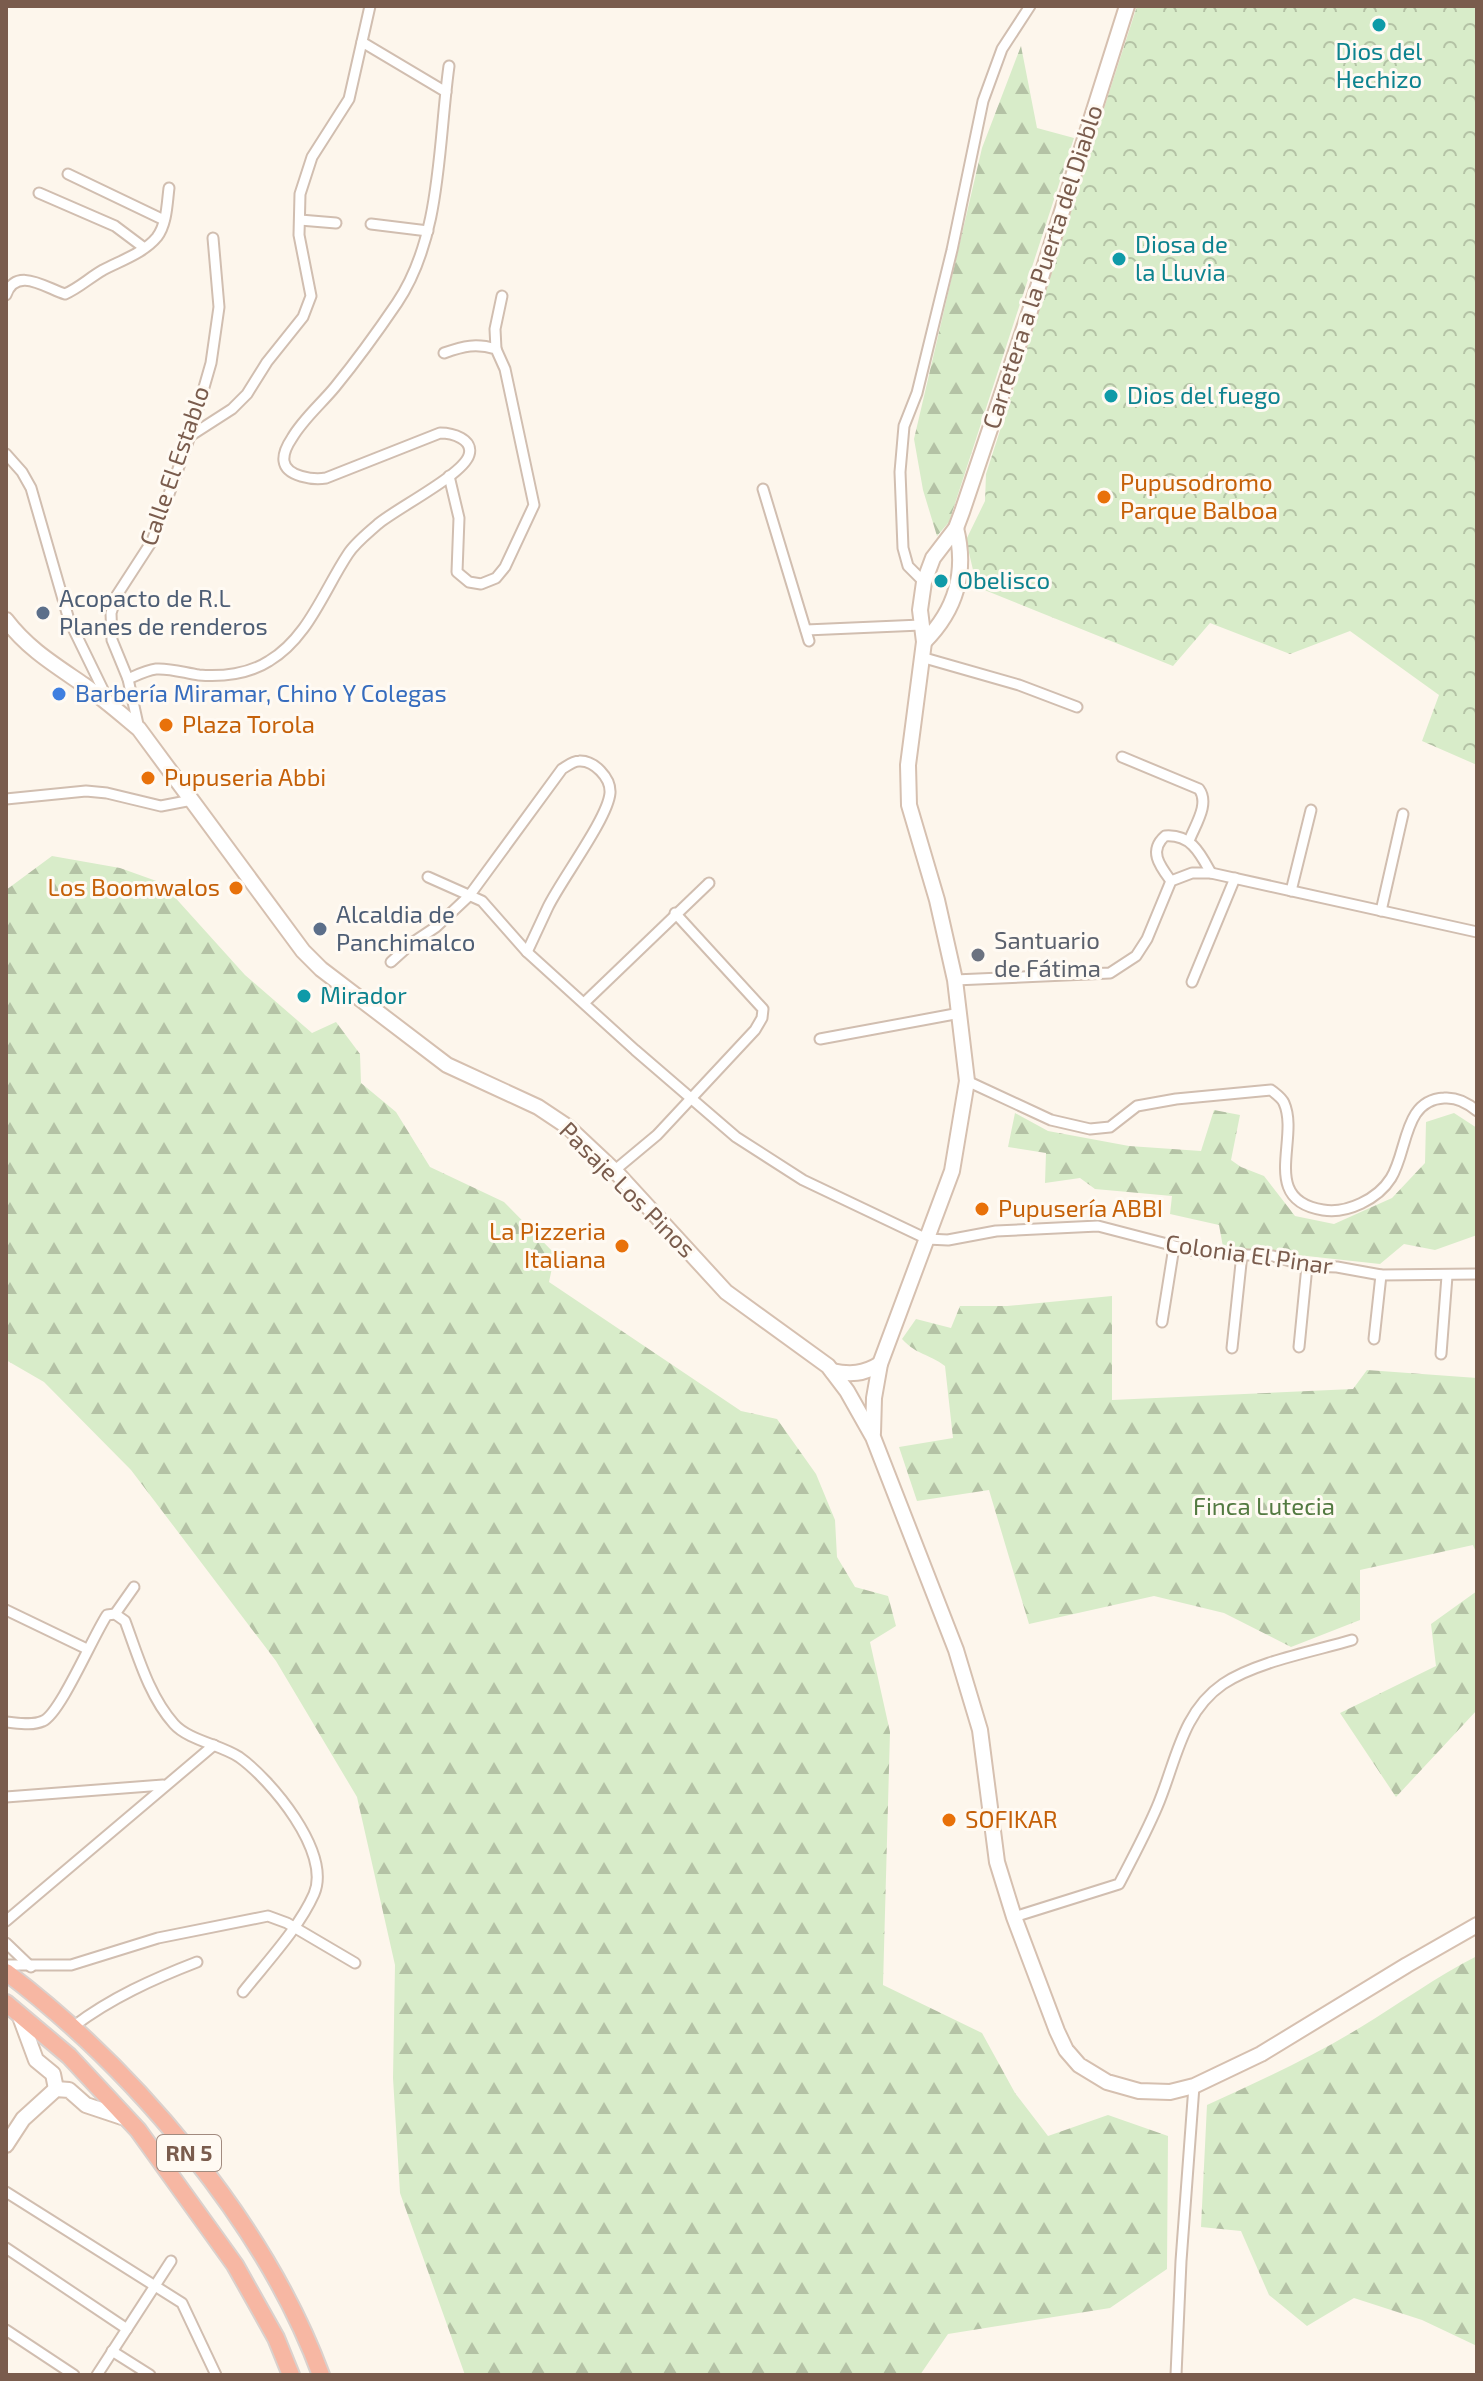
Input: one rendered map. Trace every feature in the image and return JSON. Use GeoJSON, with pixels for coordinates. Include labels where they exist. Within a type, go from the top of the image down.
{"type":"FeatureCollection","features":[{"type":"Feature","properties":{"kind":"highway","name":"RN 5"},"geometry":{"type":"LineString","coordinates":[[6,1972],[74,2026],[158,2113],[207,2176],[261,2256],[307,2338],[321,2375]]}},
{"type":"Feature","properties":{"kind":"highway","name":"RN 5"},"geometry":{"type":"LineString","coordinates":[[13,2009],[69,2056],[128,2119],[186,2194],[235,2265],[276,2338],[291,2375]]}},
{"type":"Feature","properties":{"kind":"main road","name":"Carretera a la Puerta del Diablo"},"geometry":{"type":"LineString","coordinates":[[873,1437],[873,1411],[880,1364],[952,1171],[967,1081],[955,980],[937,900],[909,805],[909,744],[923,650],[924,582],[939,547],[956,528],[1038,287],[1127,6]]}},
{"type":"Feature","properties":{"kind":"main road","name":"Carretera a la Puerta del Diablo"},"geometry":{"type":"LineString","coordinates":[[923,650],[950,609],[959,583],[961,555],[956,528]]}},
{"type":"Feature","properties":{"kind":"main road","name":"Pasaje Los Pinos"},"geometry":{"type":"LineString","coordinates":[[6,620],[41,657],[110,704],[139,729],[303,951],[321,969],[447,1065],[547,1112],[615,1170],[726,1292],[832,1371],[855,1403],[873,1437],[956,1650],[977,1713],[997,1862],[1057,2031],[1066,2050],[1079,2065],[1107,2082],[1139,2091],[1170,2092],[1194,2086],[1261,2054],[1477,1925]]}},
{"type":"Feature","properties":{"kind":"main road"},"geometry":{"type":"LineString","coordinates":[[84,685],[96,675]]}},
{"type":"Feature","properties":{"kind":"main road"},"geometry":{"type":"LineString","coordinates":[[832,1371],[862,1373],[880,1364]]}},
{"type":"Feature","properties":{"kind":"main road"},"geometry":{"type":"LineString","coordinates":[[13,2009],[36,2060],[53,2074],[56,2089]]}},
{"type":"Feature","properties":{"kind":"main road"},"geometry":{"type":"LineString","coordinates":[[6,2145],[23,2119],[56,2089],[69,2090],[86,2105],[128,2119]]}},
{"type":"Feature","properties":{"kind":"street"},"geometry":{"type":"LineString","coordinates":[[190,436],[232,409],[247,394],[267,362],[303,317],[311,296],[299,235],[300,194],[312,157],[349,99],[370,6]]}},
{"type":"Feature","properties":{"kind":"street"},"geometry":{"type":"LineString","coordinates":[[924,582],[908,566],[903,548],[900,472],[904,426],[920,378],[952,250],[983,101],[1002,49],[1030,6]]}},
{"type":"Feature","properties":{"kind":"street"},"geometry":{"type":"LineString","coordinates":[[362,42],[446,92]]}},
{"type":"Feature","properties":{"kind":"street"},"geometry":{"type":"LineString","coordinates":[[128,679],[155,669],[221,676],[241,673],[271,661],[305,625],[348,553],[380,522],[464,464],[471,451],[463,439],[447,433],[318,479],[297,474],[286,466],[284,460],[292,438],[338,383],[397,303],[420,261],[428,231],[449,66]]}},
{"type":"Feature","properties":{"kind":"street"},"geometry":{"type":"LineString","coordinates":[[68,174],[164,220]]}},
{"type":"Feature","properties":{"kind":"street"},"geometry":{"type":"LineString","coordinates":[[6,295],[9,286],[16,281],[30,280],[65,294],[143,247],[157,237],[164,220],[169,188]]}},
{"type":"Feature","properties":{"kind":"street"},"geometry":{"type":"LineString","coordinates":[[39,193],[115,226],[143,247]]}},
{"type":"Feature","properties":{"kind":"street"},"geometry":{"type":"LineString","coordinates":[[300,220],[336,223]]}},
{"type":"Feature","properties":{"kind":"street"},"geometry":{"type":"LineString","coordinates":[[371,224],[428,231]]}},
{"type":"Feature","properties":{"kind":"street","name":"Calle El Establo"},"geometry":{"type":"LineString","coordinates":[[139,729],[128,679],[112,640],[111,613],[117,595],[152,541],[190,436],[211,363],[219,307],[213,238]]}},
{"type":"Feature","properties":{"kind":"street"},"geometry":{"type":"LineString","coordinates":[[449,476],[459,518],[457,572],[469,582],[481,584],[496,578],[505,567],[534,505],[505,369],[496,349],[495,329],[502,296]]}},
{"type":"Feature","properties":{"kind":"street"},"geometry":{"type":"LineString","coordinates":[[444,353],[479,344],[496,349]]}},
{"type":"Feature","properties":{"kind":"street"},"geometry":{"type":"LineString","coordinates":[[6,454],[31,488],[45,528],[66,612],[110,704]]}},
{"type":"Feature","properties":{"kind":"street"},"geometry":{"type":"LineString","coordinates":[[763,489],[809,641]]}},
{"type":"Feature","properties":{"kind":"street"},"geometry":{"type":"LineString","coordinates":[[806,630],[921,625]]}},
{"type":"Feature","properties":{"kind":"street"},"geometry":{"type":"LineString","coordinates":[[923,650],[1077,707]]}},
{"type":"Feature","properties":{"kind":"street"},"geometry":{"type":"LineString","coordinates":[[1122,757],[1199,789],[1204,795],[1203,806],[1189,841]]}},
{"type":"Feature","properties":{"kind":"street"},"geometry":{"type":"LineString","coordinates":[[391,962],[469,896],[562,769],[576,761],[586,762],[599,769],[608,781],[610,794],[603,814],[550,903],[527,952]]}},
{"type":"Feature","properties":{"kind":"street"},"geometry":{"type":"LineString","coordinates":[[6,799],[86,791],[161,806],[192,800]]}},
{"type":"Feature","properties":{"kind":"street"},"geometry":{"type":"LineString","coordinates":[[1291,891],[1311,810]]}},
{"type":"Feature","properties":{"kind":"street"},"geometry":{"type":"LineString","coordinates":[[1381,911],[1403,814]]}},
{"type":"Feature","properties":{"kind":"street"},"geometry":{"type":"LineString","coordinates":[[1171,881],[1158,863],[1156,852],[1158,842],[1165,836],[1194,844],[1211,873]]}},
{"type":"Feature","properties":{"kind":"street"},"geometry":{"type":"LineString","coordinates":[[955,980],[1110,973],[1136,956],[1147,939],[1171,881],[1192,873],[1211,873],[1477,932]]}},
{"type":"Feature","properties":{"kind":"street"},"geometry":{"type":"LineString","coordinates":[[428,877],[482,901],[527,952],[736,1137],[803,1180],[927,1239]]}},
{"type":"Feature","properties":{"kind":"street"},"geometry":{"type":"LineString","coordinates":[[1192,982],[1235,878]]}},
{"type":"Feature","properties":{"kind":"street"},"geometry":{"type":"LineString","coordinates":[[584,1003],[709,883]]}},
{"type":"Feature","properties":{"kind":"street"},"geometry":{"type":"LineString","coordinates":[[615,1170],[657,1135],[755,1030],[762,1018],[763,1009],[675,913]]}},
{"type":"Feature","properties":{"kind":"street"},"geometry":{"type":"LineString","coordinates":[[820,1039],[960,1013]]}},
{"type":"Feature","properties":{"kind":"street"},"geometry":{"type":"LineString","coordinates":[[967,1081],[1051,1120],[1090,1129],[1110,1127],[1137,1106],[1271,1090],[1284,1101],[1289,1123],[1283,1175],[1293,1195],[1309,1207],[1326,1211],[1352,1207],[1377,1195],[1391,1179],[1400,1159],[1406,1132],[1420,1107],[1431,1099],[1449,1097],[1477,1111]]}},
{"type":"Feature","properties":{"kind":"street","name":"Colonia El Pinar"},"geometry":{"type":"LineString","coordinates":[[927,1239],[948,1240],[996,1231],[1098,1226],[1202,1253],[1273,1256],[1307,1266],[1337,1267],[1381,1275],[1477,1274]]}},
{"type":"Feature","properties":{"kind":"street"},"geometry":{"type":"LineString","coordinates":[[1162,1322],[1174,1247]]}},
{"type":"Feature","properties":{"kind":"street"},"geometry":{"type":"LineString","coordinates":[[1232,1348],[1242,1254]]}},
{"type":"Feature","properties":{"kind":"street"},"geometry":{"type":"LineString","coordinates":[[1299,1347],[1307,1266]]}},
{"type":"Feature","properties":{"kind":"street"},"geometry":{"type":"LineString","coordinates":[[1374,1339],[1381,1275]]}},
{"type":"Feature","properties":{"kind":"street"},"geometry":{"type":"LineString","coordinates":[[1441,1354],[1447,1276]]}},
{"type":"Feature","properties":{"kind":"street"},"geometry":{"type":"LineString","coordinates":[[115,1614],[134,1587]]}},
{"type":"Feature","properties":{"kind":"street"},"geometry":{"type":"LineString","coordinates":[[6,1610],[87,1649]]}},
{"type":"Feature","properties":{"kind":"street"},"geometry":{"type":"LineString","coordinates":[[6,1722],[33,1724],[52,1715],[107,1615],[115,1614],[125,1621],[155,1697],[176,1727],[231,1752],[255,1769],[292,1812],[314,1858],[318,1875],[315,1893],[243,1992]]}},
{"type":"Feature","properties":{"kind":"street"},"geometry":{"type":"LineString","coordinates":[[1014,1917],[1119,1884],[1158,1805],[1196,1709],[1224,1683],[1264,1666],[1352,1640]]}},
{"type":"Feature","properties":{"kind":"street"},"geometry":{"type":"LineString","coordinates":[[6,1921],[163,1785],[214,1745]]}},
{"type":"Feature","properties":{"kind":"street"},"geometry":{"type":"LineString","coordinates":[[6,1797],[163,1785]]}},
{"type":"Feature","properties":{"kind":"street"},"geometry":{"type":"LineString","coordinates":[[6,1965],[71,1965],[158,1938],[268,1916],[293,1926],[355,1963]]}},
{"type":"Feature","properties":{"kind":"street"},"geometry":{"type":"LineString","coordinates":[[6,1943],[31,1967]]}},
{"type":"Feature","properties":{"kind":"street"},"geometry":{"type":"LineString","coordinates":[[74,2026],[101,2006],[156,1978],[197,1962]]}},
{"type":"Feature","properties":{"kind":"street"},"geometry":{"type":"LineString","coordinates":[[1176,2375],[1194,2086]]}},
{"type":"Feature","properties":{"kind":"street"},"geometry":{"type":"LineString","coordinates":[[6,2192],[182,2303],[216,2375]]}},
{"type":"Feature","properties":{"kind":"street"},"geometry":{"type":"LineString","coordinates":[[6,2248],[127,2329]]}},
{"type":"Feature","properties":{"kind":"street"},"geometry":{"type":"LineString","coordinates":[[97,2375],[171,2261]]}},
{"type":"Feature","properties":{"kind":"street"},"geometry":{"type":"LineString","coordinates":[[6,2330],[74,2375]]}},
{"type":"Feature","properties":{"kind":"street"},"geometry":{"type":"LineString","coordinates":[[112,2351],[150,2375]]}},
{"type":"Feature","properties":{"kind":"green space"},"geometry":{"type":"Polygon","coordinates":[[[1137,6],[1477,6],[1477,765],[1422,741],[1439,695],[1350,631],[1290,654],[1210,623],[1173,666],[977,587],[966,540],[985,501],[986,474],[1137,6]]]}},
{"type":"Feature","properties":{"kind":"green space"},"geometry":{"type":"Polygon","coordinates":[[[1021,46],[1037,128],[1074,138],[949,522],[937,536],[923,490],[914,439],[982,148],[1021,46]]]}},
{"type":"Feature","properties":{"kind":"green space"},"geometry":{"type":"Polygon","coordinates":[[[52,856],[120,868],[162,883],[245,975],[312,1033],[336,1022],[360,1054],[361,1083],[396,1112],[430,1167],[504,1202],[555,1254],[549,1282],[741,1411],[777,1419],[816,1474],[835,1520],[837,1557],[855,1587],[888,1596],[896,1626],[870,1642],[890,1732],[883,1985],[982,2033],[1015,2093],[1048,2136],[1108,2115],[1168,2136],[1167,2269],[1110,2308],[948,2334],[920,2375],[465,2375],[400,2193],[393,2078],[395,1965],[357,1797],[276,1661],[131,1470],[44,1382],[6,1360],[6,890],[52,856]]]}},
{"type":"Feature","properties":{"kind":"green space"},"geometry":{"type":"Polygon","coordinates":[[[1214,1110],[1240,1115],[1231,1160],[1264,1176],[1295,1216],[1334,1224],[1392,1198],[1425,1163],[1426,1122],[1454,1113],[1477,1128],[1477,1235],[1435,1250],[1404,1244],[1380,1264],[1223,1247],[1219,1225],[1170,1214],[1172,1196],[1095,1189],[1080,1178],[1045,1183],[1046,1153],[1008,1147],[1015,1113],[1048,1131],[1129,1146],[1201,1151],[1214,1110]]]}},
{"type":"Feature","properties":{"kind":"green space","name":"Finca Lutecia"},"geometry":{"type":"Polygon","coordinates":[[[1112,1296],[1112,1400],[1353,1389],[1367,1370],[1477,1378],[1477,1555],[1473,1545],[1360,1570],[1360,1620],[1291,1647],[1224,1613],[1154,1596],[1029,1624],[989,1490],[917,1501],[899,1447],[953,1438],[945,1366],[913,1349],[902,1339],[916,1319],[951,1328],[960,1306],[1007,1306],[1112,1296]]]}},
{"type":"Feature","properties":{"kind":"green space"},"geometry":{"type":"Polygon","coordinates":[[[1477,1591],[1477,1710],[1396,1797],[1340,1713],[1436,1666],[1431,1624],[1477,1591]]]}},
{"type":"Feature","properties":{"kind":"green space"},"geometry":{"type":"Polygon","coordinates":[[[1477,1956],[1477,2346],[1422,2320],[1354,2298],[1307,2326],[1269,2295],[1241,2231],[1201,2227],[1207,2105],[1324,2048],[1477,1956]]]}},
{"type":"Feature","properties":{"kind":"place","name":"Dios del Hechizo"},"geometry":{"type":"Point","coordinates":[1379,25]}},
{"type":"Feature","properties":{"kind":"place","name":"Diosa de la Lluvia"},"geometry":{"type":"Point","coordinates":[1119,259]}},
{"type":"Feature","properties":{"kind":"place","name":"Dios del fuego"},"geometry":{"type":"Point","coordinates":[1111,396]}},
{"type":"Feature","properties":{"kind":"place","name":"Pupusodromo Parque Balboa"},"geometry":{"type":"Point","coordinates":[1104,497]}},
{"type":"Feature","properties":{"kind":"place","name":"Obelisco"},"geometry":{"type":"Point","coordinates":[941,581]}},
{"type":"Feature","properties":{"kind":"place","name":"Acopacto de R.L Planes de renderos"},"geometry":{"type":"Point","coordinates":[43,613]}},
{"type":"Feature","properties":{"kind":"place","name":"Barbería Miramar, Chino Y Colegas"},"geometry":{"type":"Point","coordinates":[59,694]}},
{"type":"Feature","properties":{"kind":"place","name":"Plaza Torola"},"geometry":{"type":"Point","coordinates":[166,725]}},
{"type":"Feature","properties":{"kind":"place","name":"Pupuseria Abbi"},"geometry":{"type":"Point","coordinates":[148,778]}},
{"type":"Feature","properties":{"kind":"place","name":"Los Boomwalos"},"geometry":{"type":"Point","coordinates":[236,888]}},
{"type":"Feature","properties":{"kind":"place","name":"Alcaldia de Panchimalco"},"geometry":{"type":"Point","coordinates":[320,929]}},
{"type":"Feature","properties":{"kind":"place","name":"Santuario de Fátima"},"geometry":{"type":"Point","coordinates":[978,955]}},
{"type":"Feature","properties":{"kind":"place","name":"Mirador"},"geometry":{"type":"Point","coordinates":[304,996]}},
{"type":"Feature","properties":{"kind":"place","name":"Pupusería ABBI"},"geometry":{"type":"Point","coordinates":[982,1209]}},
{"type":"Feature","properties":{"kind":"place","name":"La Pizzeria Italiana"},"geometry":{"type":"Point","coordinates":[622,1246]}},
{"type":"Feature","properties":{"kind":"place","name":"SOFIKAR"},"geometry":{"type":"Point","coordinates":[949,1820]}}]}
